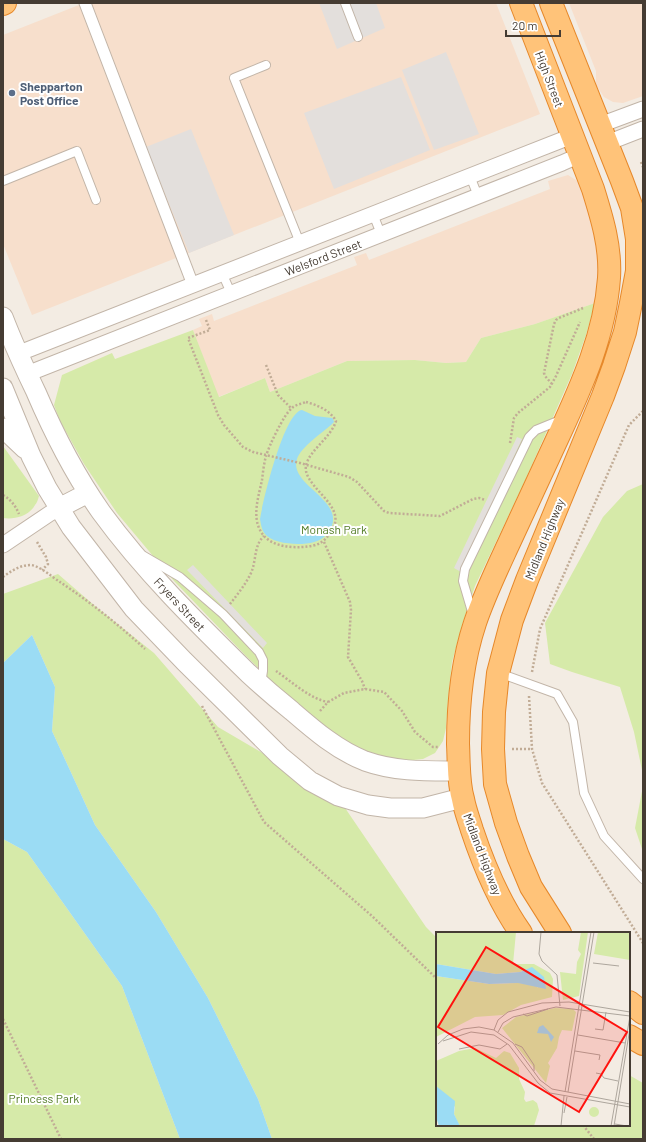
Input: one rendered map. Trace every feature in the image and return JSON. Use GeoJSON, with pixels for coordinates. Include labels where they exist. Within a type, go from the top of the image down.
{"type":"FeatureCollection","features":[{"type":"Feature","properties":{"kind":"highway","name":"High Street"},"geometry":{"type":"LineString","coordinates":[[521,3],[576,145]]}},
{"type":"Feature","properties":{"kind":"highway"},"geometry":{"type":"LineString","coordinates":[[551,3],[603,134]]}},
{"type":"Feature","properties":{"kind":"highway","name":"Welsford Street"},"geometry":{"type":"LineString","coordinates":[[576,145],[603,134]]}},
{"type":"Feature","properties":{"kind":"highway","name":"Midland Highway"},"geometry":{"type":"LineString","coordinates":[[559,932],[531,887],[506,823],[495,784],[493,749],[494,719],[498,673],[512,620],[614,366],[625,332],[632,303],[637,271],[638,239],[632,208],[603,134]]}},
{"type":"Feature","properties":{"kind":"highway","name":"Midland Highway"},"geometry":{"type":"LineString","coordinates":[[520,932],[490,880],[462,798],[458,738],[460,704],[462,680],[475,623],[495,574],[585,377],[595,349],[604,314],[609,278],[608,246],[603,219],[576,145]]}},
{"type":"Feature","properties":{"kind":"highway"},"geometry":{"type":"LineString","coordinates":[[459,771],[495,784]]}},
{"type":"Feature","properties":{"kind":"highway"},"geometry":{"type":"LineString","coordinates":[[462,798],[495,784]]}},
{"type":"Feature","properties":{"kind":"highway"},"geometry":{"type":"LineString","coordinates":[[630,1003],[643,1013]]}},
{"type":"Feature","properties":{"kind":"highway"},"geometry":{"type":"LineString","coordinates":[[630,1037],[643,1044]]}},
{"type":"Feature","properties":{"kind":"street"},"geometry":{"type":"LineString","coordinates":[[85,3],[193,285]]}},
{"type":"Feature","properties":{"kind":"street","name":"Welsford Street"},"geometry":{"type":"LineString","coordinates":[[603,134],[643,109]]}},
{"type":"Feature","properties":{"kind":"street","name":"Welsford Street"},"geometry":{"type":"LineString","coordinates":[[603,134],[643,129]]}},
{"type":"Feature","properties":{"kind":"street","name":"Welsford Street"},"geometry":{"type":"LineString","coordinates":[[10,357],[470,176],[576,145]]}},
{"type":"Feature","properties":{"kind":"street","name":"Welsford Street"},"geometry":{"type":"LineString","coordinates":[[3,383],[562,163],[576,145]]}},
{"type":"Feature","properties":{"kind":"street"},"geometry":{"type":"LineString","coordinates":[[140,306],[148,326]]}},
{"type":"Feature","properties":{"kind":"street","name":"Fryers Street"},"geometry":{"type":"LineString","coordinates":[[3,317],[10,357],[27,374],[69,461],[88,493],[129,548],[168,593],[196,622],[261,685],[320,735],[338,747],[364,760],[391,768],[416,771],[459,771]]}},
{"type":"Feature","properties":{"kind":"street"},"geometry":{"type":"LineString","coordinates":[[3,388],[31,456],[47,488],[71,527],[134,609],[280,756],[310,781],[338,796],[368,805],[390,808],[423,808],[462,798]]}},
{"type":"Feature","properties":{"kind":"street"},"geometry":{"type":"LineString","coordinates":[[3,428],[31,456]]}},
{"type":"Feature","properties":{"kind":"street"},"geometry":{"type":"LineString","coordinates":[[3,545],[49,514],[88,493]]}},
{"type":"Feature","properties":{"kind":"lane"},"geometry":{"type":"LineString","coordinates":[[345,3],[358,37]]}},
{"type":"Feature","properties":{"kind":"lane"},"geometry":{"type":"LineString","coordinates":[[266,65],[234,78],[300,243]]}},
{"type":"Feature","properties":{"kind":"lane"},"geometry":{"type":"LineString","coordinates":[[3,181],[77,151],[96,200]]}},
{"type":"Feature","properties":{"kind":"lane"},"geometry":{"type":"LineString","coordinates":[[470,176],[478,196]]}},
{"type":"Feature","properties":{"kind":"lane"},"geometry":{"type":"LineString","coordinates":[[373,214],[381,234]]}},
{"type":"Feature","properties":{"kind":"lane"},"geometry":{"type":"LineString","coordinates":[[222,273],[231,293]]}},
{"type":"Feature","properties":{"kind":"lane"},"geometry":{"type":"LineString","coordinates":[[475,623],[464,581],[465,569],[530,437],[536,430],[567,417]]}},
{"type":"Feature","properties":{"kind":"lane"},"geometry":{"type":"LineString","coordinates":[[129,548],[180,577],[223,614],[259,652],[263,661],[261,685]]}},
{"type":"Feature","properties":{"kind":"lane"},"geometry":{"type":"LineString","coordinates":[[498,673],[558,694],[573,722],[584,793],[604,836],[643,879]]}},
{"type":"Feature","properties":{"kind":"path"},"geometry":{"type":"LineString","coordinates":[[641,162],[643,167]]}},
{"type":"Feature","properties":{"kind":"path"},"geometry":{"type":"LineString","coordinates":[[508,447],[511,441],[514,418],[552,384],[583,315],[584,302]]}},
{"type":"Feature","properties":{"kind":"path"},"geometry":{"type":"LineString","coordinates":[[201,305],[210,330],[188,338],[209,393],[224,425],[243,447],[253,452],[349,477],[357,482],[384,511],[389,513],[440,516],[473,499],[478,498],[495,507]]}},
{"type":"Feature","properties":{"kind":"path"},"geometry":{"type":"LineString","coordinates":[[552,384],[544,373],[554,324],[559,318],[583,308]]}},
{"type":"Feature","properties":{"kind":"path"},"geometry":{"type":"LineString","coordinates":[[266,365],[278,394],[291,408]]}},
{"type":"Feature","properties":{"kind":"path"},"geometry":{"type":"LineString","coordinates":[[306,402],[314,404],[329,412],[333,416],[336,421],[331,432],[316,448],[308,459],[306,465],[306,473],[334,511],[334,527],[324,542],[311,546],[285,546],[274,544],[264,536],[257,521],[256,510],[266,455],[280,425],[291,408],[306,402]]}},
{"type":"Feature","properties":{"kind":"path"},"geometry":{"type":"LineString","coordinates":[[643,411],[629,425],[540,629],[528,692],[532,749],[542,783],[643,943]]}},
{"type":"Feature","properties":{"kind":"path"},"geometry":{"type":"LineString","coordinates":[[484,500],[487,493]]}},
{"type":"Feature","properties":{"kind":"path"},"geometry":{"type":"LineString","coordinates":[[223,614],[250,575],[254,565],[258,544],[264,536]]}},
{"type":"Feature","properties":{"kind":"path"},"geometry":{"type":"LineString","coordinates":[[324,542],[350,602],[351,610],[348,657],[365,689]]}},
{"type":"Feature","properties":{"kind":"path"},"geometry":{"type":"LineString","coordinates":[[3,577],[8,572],[20,566],[32,565],[42,570],[96,608],[128,633],[150,654]]}},
{"type":"Feature","properties":{"kind":"path"},"geometry":{"type":"LineString","coordinates":[[263,661],[310,695],[320,700],[328,702],[344,693],[365,689],[384,692],[402,711],[416,732],[433,747]]}},
{"type":"Feature","properties":{"kind":"path"},"geometry":{"type":"LineString","coordinates":[[199,702],[264,822],[372,916],[436,978]]}},
{"type":"Feature","properties":{"kind":"path"},"geometry":{"type":"LineString","coordinates":[[3,1019],[61,1139]]}},
{"type":"Feature","properties":{"kind":"path"},"geometry":{"type":"LineString","coordinates":[[584,1126],[594,1139]]}},
{"type":"Feature","properties":{"kind":"shaded area"},"geometry":{"type":"Polygon","coordinates":[[[84,3],[496,3],[540,114],[32,315],[3,244],[3,35],[84,3]]]}},
{"type":"Feature","properties":{"kind":"shaded area"},"geometry":{"type":"Polygon","coordinates":[[[319,3],[376,3],[385,28],[337,49],[319,3]]]}},
{"type":"Feature","properties":{"kind":"shaded area"},"geometry":{"type":"Polygon","coordinates":[[[569,3],[643,3],[643,96],[623,103],[613,102],[604,97],[596,85],[596,71],[569,3]]]}},
{"type":"Feature","properties":{"kind":"shaded area"},"geometry":{"type":"Polygon","coordinates":[[[446,52],[479,134],[434,150],[402,70],[446,52]]]}},
{"type":"Feature","properties":{"kind":"shaded area"},"geometry":{"type":"Polygon","coordinates":[[[401,77],[430,150],[334,189],[304,113],[401,77]]]}},
{"type":"Feature","properties":{"kind":"shaded area"},"geometry":{"type":"Polygon","coordinates":[[[191,129],[234,235],[189,253],[146,147],[191,129]]]}},
{"type":"Feature","properties":{"kind":"shaded area"},"geometry":{"type":"Polygon","coordinates":[[[568,175],[579,183],[593,225],[597,250],[598,277],[595,303],[535,324],[481,338],[466,362],[446,363],[415,360],[347,361],[270,392],[265,378],[218,397],[193,330],[202,326],[199,319],[212,314],[214,321],[357,265],[354,257],[366,253],[369,260],[550,189],[548,181],[568,175]]]}},
{"type":"Feature","properties":{"kind":"shaded area"},"geometry":{"type":"Polygon","coordinates":[[[517,437],[522,439],[461,572],[454,568],[517,437]]]}},
{"type":"Feature","properties":{"kind":"shaded area"},"geometry":{"type":"Polygon","coordinates":[[[193,565],[267,643],[263,648],[187,570],[193,565]]]}},
{"type":"Feature","properties":{"kind":"green space","name":"Monash Park"},"geometry":{"type":"Polygon","coordinates":[[[595,303],[586,335],[572,374],[524,483],[475,586],[452,662],[446,728],[443,741],[435,753],[423,759],[404,761],[380,758],[355,747],[336,735],[284,693],[174,581],[117,513],[84,464],[60,421],[54,405],[62,375],[112,353],[115,359],[193,330],[219,397],[265,378],[270,392],[347,361],[415,360],[446,363],[466,362],[481,338],[535,324],[595,303]]]}},
{"type":"Feature","properties":{"kind":"green space"},"geometry":{"type":"Polygon","coordinates":[[[3,446],[39,496],[29,512],[16,518],[3,518],[3,446]]]}},
{"type":"Feature","properties":{"kind":"green space"},"geometry":{"type":"Polygon","coordinates":[[[643,484],[643,775],[634,732],[620,687],[550,664],[545,623],[603,517],[627,491],[643,484]]]}},
{"type":"Feature","properties":{"kind":"green space"},"geometry":{"type":"Polygon","coordinates":[[[58,574],[154,653],[218,727],[341,802],[426,927],[436,937],[436,1126],[630,1126],[630,1076],[643,1083],[643,1139],[272,1139],[258,1099],[208,998],[156,912],[95,825],[52,731],[55,687],[32,635],[3,663],[3,594],[58,574]]]}},
{"type":"Feature","properties":{"kind":"green space"},"geometry":{"type":"Polygon","coordinates":[[[643,786],[643,852],[635,828],[643,786]]]}},
{"type":"Feature","properties":{"kind":"green space","name":"Princess Park"},"geometry":{"type":"Polygon","coordinates":[[[3,839],[27,852],[122,986],[180,1139],[3,1139],[3,839]]]}},
{"type":"Feature","properties":{"kind":"water"},"geometry":{"type":"Polygon","coordinates":[[[302,410],[315,416],[332,418],[334,422],[312,440],[299,454],[297,459],[297,468],[301,477],[325,501],[331,510],[333,519],[330,530],[318,541],[302,544],[283,543],[270,538],[265,534],[261,526],[260,519],[275,458],[288,425],[295,415],[302,410]]]}},
{"type":"Feature","properties":{"kind":"water"},"geometry":{"type":"Polygon","coordinates":[[[32,635],[55,687],[52,731],[95,825],[156,912],[208,998],[258,1099],[272,1139],[180,1139],[122,986],[27,852],[3,839],[3,663],[32,635]]]}},
{"type":"Feature","properties":{"kind":"place","name":"Shepparton Post Office"},"geometry":{"type":"Point","coordinates":[12,93]}}]}
